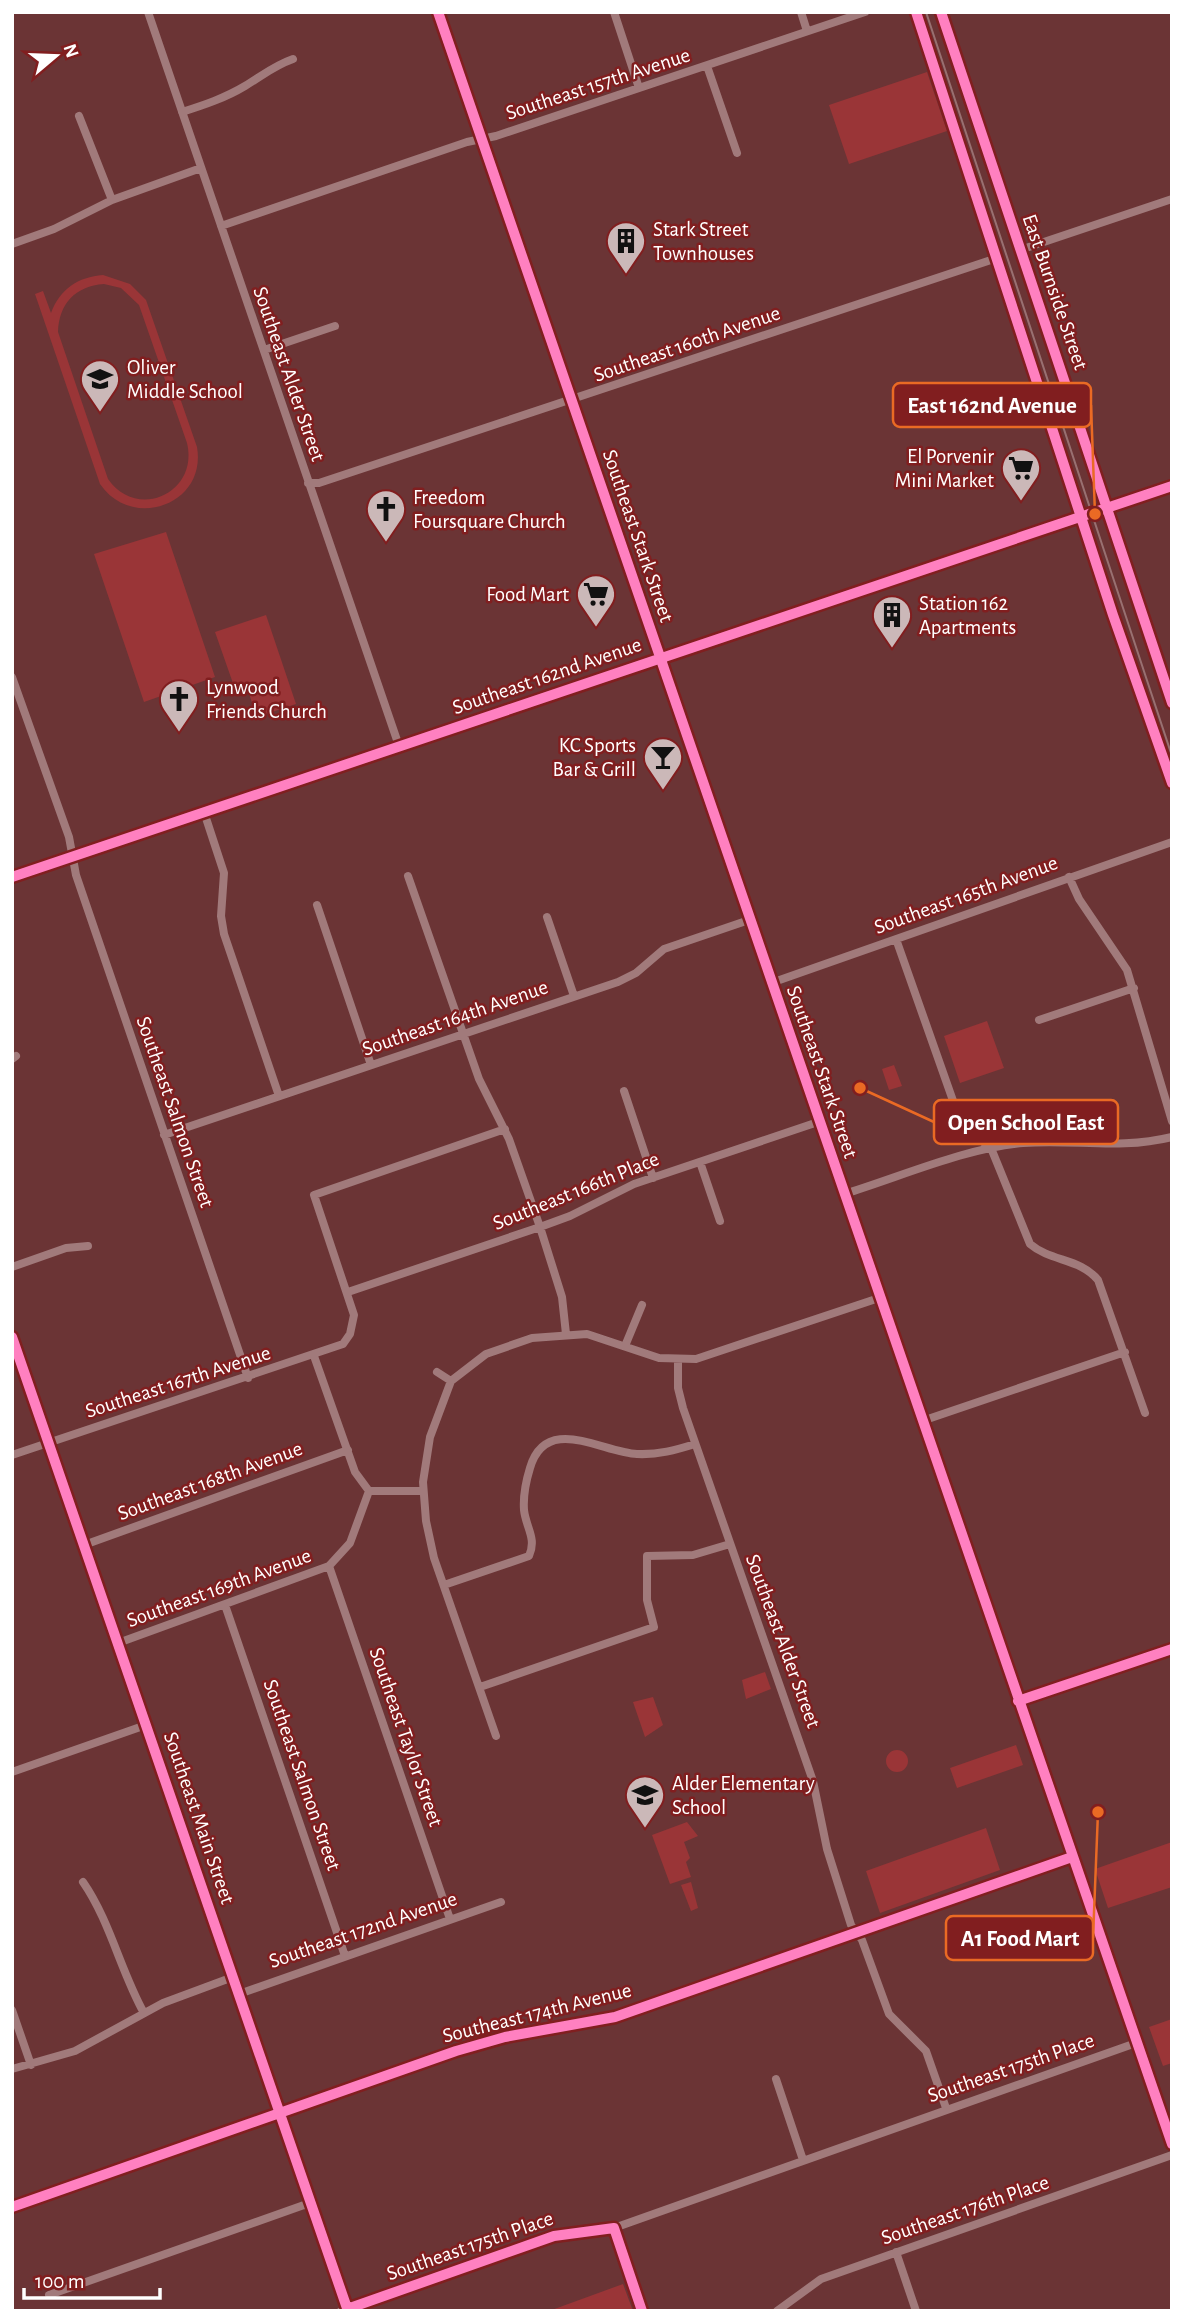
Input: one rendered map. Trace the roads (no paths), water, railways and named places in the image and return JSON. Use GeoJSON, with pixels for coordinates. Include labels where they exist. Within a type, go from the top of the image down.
{"type":"FeatureCollection","features":[{"type":"Feature","properties":{"kind":"main road","name":"Southeast Stark Street"},"geometry":{"type":"LineString","coordinates":[[438,12],[1172,2144]]}},
{"type":"Feature","properties":{"kind":"main road","name":"Southeast 162nd Avenue"},"geometry":{"type":"LineString","coordinates":[[12,877],[1172,486]]}},
{"type":"Feature","properties":{"kind":"street","name":"Southeast Alder Street"},"geometry":{"type":"LineString","coordinates":[[148,12],[399,746]]}},
{"type":"Feature","properties":{"kind":"street"},"geometry":{"type":"LineString","coordinates":[[614,12],[639,88]]}},
{"type":"Feature","properties":{"kind":"street"},"geometry":{"type":"LineString","coordinates":[[801,12],[807,32]]}},
{"type":"Feature","properties":{"kind":"street","name":"Southeast 157th Avenue"},"geometry":{"type":"LineString","coordinates":[[221,226],[865,12]]}},
{"type":"Feature","properties":{"kind":"street","name":"East Burnside Street"},"geometry":{"type":"LineString","coordinates":[[916,12],[1172,783]]}},
{"type":"Feature","properties":{"kind":"street","name":"East Burnside Street"},"geometry":{"type":"LineString","coordinates":[[942,12],[1172,703]]}},
{"type":"Feature","properties":{"kind":"street"},"geometry":{"type":"LineString","coordinates":[[182,112],[213,102],[245,86],[270,67],[293,60]]}},
{"type":"Feature","properties":{"kind":"street"},"geometry":{"type":"LineString","coordinates":[[707,66],[737,153]]}},
{"type":"Feature","properties":{"kind":"street"},"geometry":{"type":"LineString","coordinates":[[79,116],[112,200]]}},
{"type":"Feature","properties":{"kind":"street"},"geometry":{"type":"LineString","coordinates":[[12,244],[54,229],[112,200],[201,168]]}},
{"type":"Feature","properties":{"kind":"street"},"geometry":{"type":"LineString","coordinates":[[1020,250],[1172,199]]}},
{"type":"Feature","properties":{"kind":"street","name":"Southeast 160th Avenue"},"geometry":{"type":"LineString","coordinates":[[308,483],[319,483],[571,401],[997,258]]}},
{"type":"Feature","properties":{"kind":"street"},"geometry":{"type":"LineString","coordinates":[[264,350],[335,326]]}},
{"type":"Feature","properties":{"kind":"street"},"geometry":{"type":"LineString","coordinates":[[12,677],[69,837],[72,856]]}},
{"type":"Feature","properties":{"kind":"street"},"geometry":{"type":"LineString","coordinates":[[204,812],[224,873],[221,916],[224,934],[279,1096]]}},
{"type":"Feature","properties":{"kind":"street","name":"Southeast 165th Avenue"},"geometry":{"type":"LineString","coordinates":[[771,983],[1172,842]]}},
{"type":"Feature","properties":{"kind":"street","name":"Southeast Salmon Street"},"geometry":{"type":"LineString","coordinates":[[72,856],[248,1378]]}},
{"type":"Feature","properties":{"kind":"street"},"geometry":{"type":"LineString","coordinates":[[408,876],[484,1091],[505,1129],[540,1227],[562,1297],[566,1334]]}},
{"type":"Feature","properties":{"kind":"street"},"geometry":{"type":"LineString","coordinates":[[1069,877],[1085,909],[1119,955],[1133,988],[1149,1051],[1172,1121]]}},
{"type":"Feature","properties":{"kind":"street"},"geometry":{"type":"LineString","coordinates":[[317,905],[371,1065]]}},
{"type":"Feature","properties":{"kind":"street"},"geometry":{"type":"LineString","coordinates":[[547,917],[574,996]]}},
{"type":"Feature","properties":{"kind":"street","name":"Southeast 164th Avenue"},"geometry":{"type":"LineString","coordinates":[[164,1135],[628,978],[664,950],[749,920]]}},
{"type":"Feature","properties":{"kind":"street"},"geometry":{"type":"LineString","coordinates":[[896,939],[957,1112],[970,1131],[991,1148],[1030,1244],[1042,1255],[1078,1265],[1098,1280],[1145,1413]]}},
{"type":"Feature","properties":{"kind":"street"},"geometry":{"type":"LineString","coordinates":[[1039,1020],[1133,988]]}},
{"type":"Feature","properties":{"kind":"street"},"geometry":{"type":"LineString","coordinates":[[624,1091],[653,1178]]}},
{"type":"Feature","properties":{"kind":"street","name":"Southeast 166th Place"},"geometry":{"type":"LineString","coordinates":[[348,1292],[540,1227],[653,1178],[818,1122]]}},
{"type":"Feature","properties":{"kind":"street"},"geometry":{"type":"LineString","coordinates":[[348,1292],[314,1195],[505,1129]]}},
{"type":"Feature","properties":{"kind":"street"},"geometry":{"type":"LineString","coordinates":[[1062,1142],[1063,1130]]}},
{"type":"Feature","properties":{"kind":"street"},"geometry":{"type":"LineString","coordinates":[[844,1194],[991,1148],[1062,1142],[1108,1146],[1172,1137]]}},
{"type":"Feature","properties":{"kind":"street"},"geometry":{"type":"LineString","coordinates":[[700,1162],[720,1221]]}},
{"type":"Feature","properties":{"kind":"street"},"geometry":{"type":"LineString","coordinates":[[12,1267],[66,1248],[88,1245]]}},
{"type":"Feature","properties":{"kind":"street","name":"Southeast 167th Avenue"},"geometry":{"type":"LineString","coordinates":[[12,1455],[314,1356],[343,1344],[350,1334],[354,1315],[348,1292]]}},
{"type":"Feature","properties":{"kind":"street"},"geometry":{"type":"LineString","coordinates":[[496,1736],[429,1541],[423,1491],[432,1428],[451,1381],[486,1354],[532,1338],[566,1334],[587,1335],[652,1356],[678,1360],[706,1358],[879,1298]]}},
{"type":"Feature","properties":{"kind":"street"},"geometry":{"type":"LineString","coordinates":[[625,1346],[642,1305]]}},
{"type":"Feature","properties":{"kind":"street","name":"Southeast Main Street"},"geometry":{"type":"LineString","coordinates":[[12,1337],[312,2206],[345,2310]]}},
{"type":"Feature","properties":{"kind":"street"},"geometry":{"type":"LineString","coordinates":[[922,1421],[1125,1352]]}},
{"type":"Feature","properties":{"kind":"street"},"geometry":{"type":"LineString","coordinates":[[314,1356],[360,1484],[369,1491],[423,1491]]}},
{"type":"Feature","properties":{"kind":"street","name":"Southeast Alder Street"},"geometry":{"type":"LineString","coordinates":[[678,1360],[678,1388],[695,1444],[813,1781],[836,1881],[851,1925],[862,1940],[884,2006],[896,2024],[926,2051],[946,2108]]}},
{"type":"Feature","properties":{"kind":"street"},"geometry":{"type":"LineString","coordinates":[[437,1372],[451,1381]]}},
{"type":"Feature","properties":{"kind":"street"},"geometry":{"type":"LineString","coordinates":[[444,1585],[529,1556],[534,1544],[524,1513],[525,1488],[531,1464],[537,1453],[551,1442],[571,1438],[587,1440],[607,1449],[638,1454],[655,1454],[695,1444]]}},
{"type":"Feature","properties":{"kind":"street","name":"Southeast 168th Avenue"},"geometry":{"type":"LineString","coordinates":[[84,1545],[348,1450]]}},
{"type":"Feature","properties":{"kind":"street","name":"Southeast 169th Avenue"},"geometry":{"type":"LineString","coordinates":[[118,1643],[329,1566],[350,1543],[369,1491]]}},
{"type":"Feature","properties":{"kind":"street"},"geometry":{"type":"LineString","coordinates":[[480,1687],[654,1627],[647,1601],[647,1556],[693,1555],[730,1544]]}},
{"type":"Feature","properties":{"kind":"street","name":"Southeast Taylor Street"},"geometry":{"type":"LineString","coordinates":[[329,1566],[450,1919]]}},
{"type":"Feature","properties":{"kind":"street","name":"Southeast Salmon Street"},"geometry":{"type":"LineString","coordinates":[[225,1605],[345,1956]]}},
{"type":"Feature","properties":{"kind":"street"},"geometry":{"type":"LineString","coordinates":[[1018,1701],[1172,1649]]}},
{"type":"Feature","properties":{"kind":"street"},"geometry":{"type":"LineString","coordinates":[[12,1772],[146,1725]]}},
{"type":"Feature","properties":{"kind":"street","name":"Southeast 174th Avenue"},"geometry":{"type":"LineString","coordinates":[[12,2207],[477,2044],[615,2017],[1072,1857]]}},
{"type":"Feature","properties":{"kind":"street"},"geometry":{"type":"LineString","coordinates":[[83,1882],[93,1895],[128,1984],[144,2014]]}},
{"type":"Feature","properties":{"kind":"street","name":"Southeast 172nd Avenue"},"geometry":{"type":"LineString","coordinates":[[239,1994],[500,1902]]}},
{"type":"Feature","properties":{"kind":"street"},"geometry":{"type":"LineString","coordinates":[[12,2069],[95,2042],[180,1996],[233,1977]]}},
{"type":"Feature","properties":{"kind":"street"},"geometry":{"type":"LineString","coordinates":[[12,2010],[31,2064]]}},
{"type":"Feature","properties":{"kind":"street","name":"Southeast 175th Place"},"geometry":{"type":"LineString","coordinates":[[345,2310],[554,2236],[614,2228],[946,2108],[1136,2043]]}},
{"type":"Feature","properties":{"kind":"street"},"geometry":{"type":"LineString","coordinates":[[776,2079],[803,2160]]}},
{"type":"Feature","properties":{"kind":"street","name":"Southeast 176th Place"},"geometry":{"type":"LineString","coordinates":[[777,2311],[821,2279],[1172,2155]]}},
{"type":"Feature","properties":{"kind":"street"},"geometry":{"type":"LineString","coordinates":[[49,2295],[304,2205],[312,2206]]}},
{"type":"Feature","properties":{"kind":"street"},"geometry":{"type":"LineString","coordinates":[[614,2228],[642,2311]]}},
{"type":"Feature","properties":{"kind":"street"},"geometry":{"type":"LineString","coordinates":[[896,2252],[916,2311]]}},
{"type":"Feature","properties":{"kind":"tram line"},"geometry":{"type":"LineString","coordinates":[[926,12],[1172,756]]}},
{"type":"Feature","properties":{"kind":"place","name":"Stark Street Townhouses"},"geometry":{"type":"Point","coordinates":[626,275]}},
{"type":"Feature","properties":{"kind":"place","name":"Oliver Middle School"},"geometry":{"type":"Point","coordinates":[100,413]}},
{"type":"Feature","properties":{"kind":"place","name":"El Porvenir Mini Market"},"geometry":{"type":"Point","coordinates":[1021,502]}},
{"type":"Feature","properties":{"kind":"place","name":"East 162nd Avenue"},"geometry":{"type":"Point","coordinates":[1095,514]}},
{"type":"Feature","properties":{"kind":"place","name":"Freedom Foursquare Church"},"geometry":{"type":"Point","coordinates":[386,543]}},
{"type":"Feature","properties":{"kind":"place","name":"Food Mart"},"geometry":{"type":"Point","coordinates":[596,628]}},
{"type":"Feature","properties":{"kind":"place","name":"Station 162 Apartments"},"geometry":{"type":"Point","coordinates":[892,649]}},
{"type":"Feature","properties":{"kind":"place","name":"Lynwood Friends Church"},"geometry":{"type":"Point","coordinates":[179,733]}},
{"type":"Feature","properties":{"kind":"place","name":"KC Sports Bar & Grill"},"geometry":{"type":"Point","coordinates":[663,791]}},
{"type":"Feature","properties":{"kind":"place","name":"Open School East"},"geometry":{"type":"Point","coordinates":[860,1088]}},
{"type":"Feature","properties":{"kind":"place","name":"A1 Food Mart"},"geometry":{"type":"Point","coordinates":[1098,1812]}},
{"type":"Feature","properties":{"kind":"place","name":"Alder Elementary School"},"geometry":{"type":"Point","coordinates":[645,1829]}}]}
